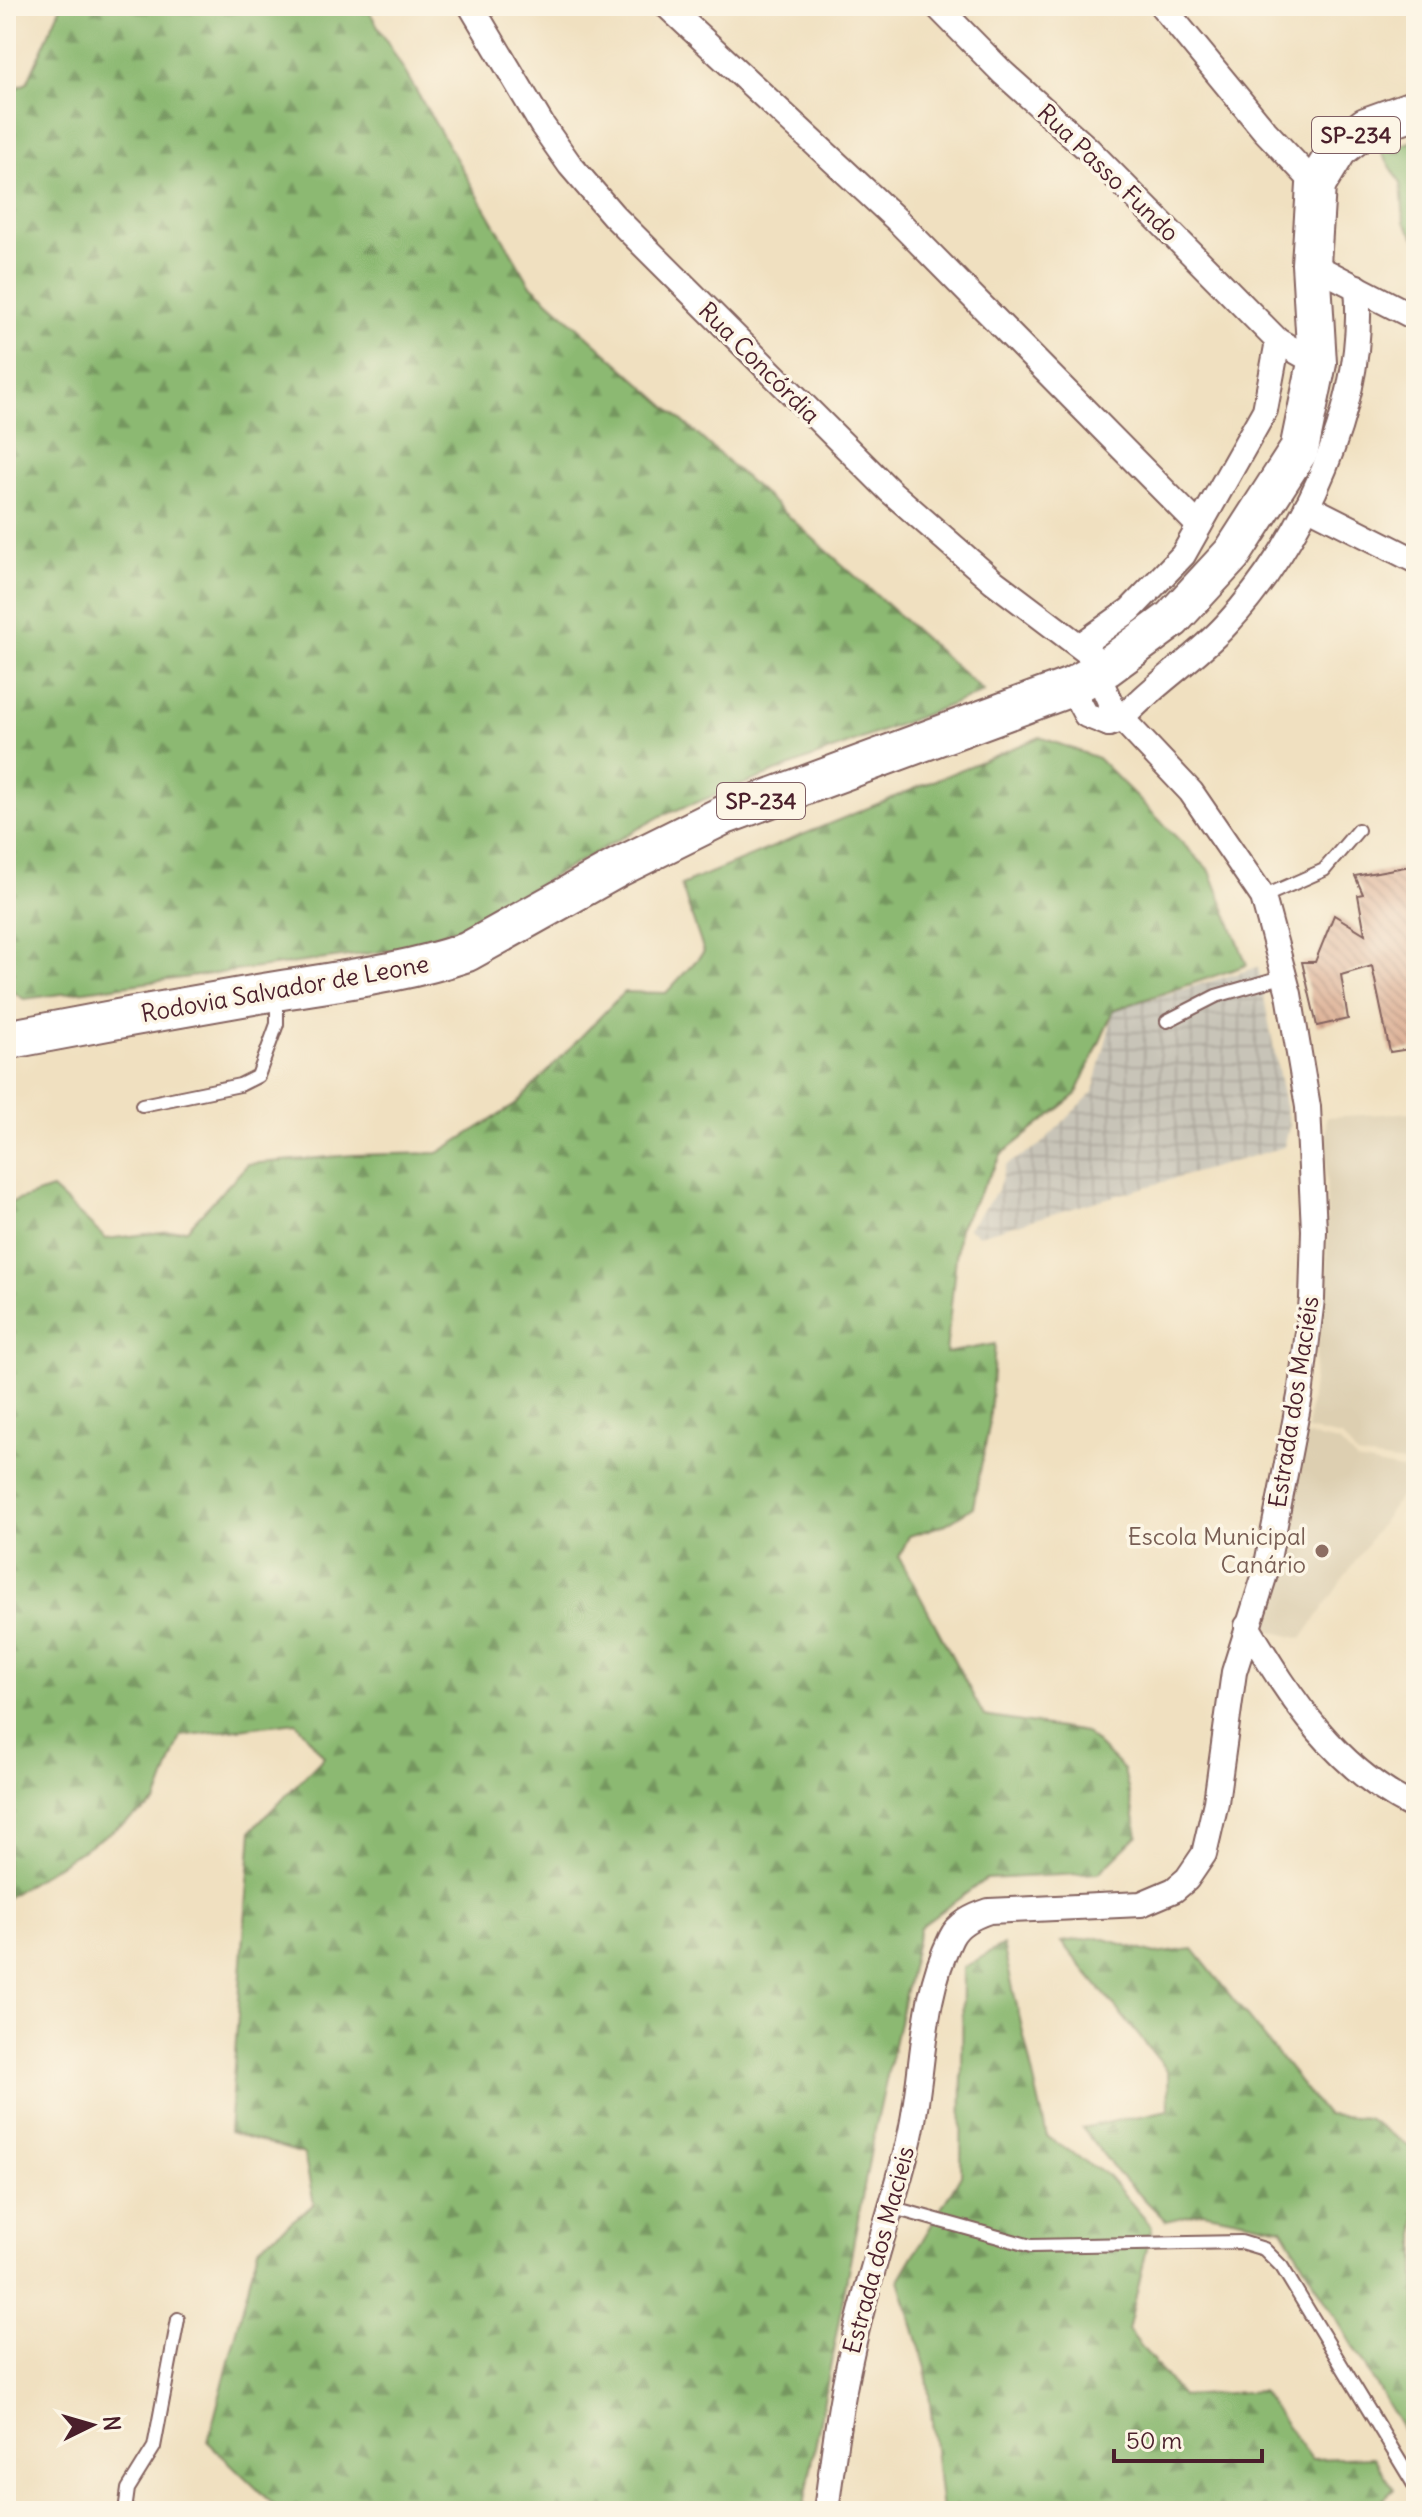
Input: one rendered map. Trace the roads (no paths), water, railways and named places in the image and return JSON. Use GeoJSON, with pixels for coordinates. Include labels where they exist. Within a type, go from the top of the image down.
{"type":"FeatureCollection","features":[{"type":"Feature","properties":{"kind":"main road","name":"Rodovia Salvador de Leone"},"geometry":{"type":"LineString","coordinates":[[6,1040],[399,972],[467,952],[619,867],[722,816],[1089,668],[1172,619],[1232,554],[1299,450],[1317,363],[1311,264],[1316,185],[1338,149],[1366,127],[1416,109]]}},
{"type":"Feature","properties":{"kind":"street","name":"Rua Concórdia"},"geometry":{"type":"LineString","coordinates":[[471,6],[513,80],[563,155],[623,226],[890,491],[1089,668]]}},
{"type":"Feature","properties":{"kind":"street"},"geometry":{"type":"LineString","coordinates":[[667,6],[896,219],[1199,526]]}},
{"type":"Feature","properties":{"kind":"street","name":"Rua Passo Fundo"},"geometry":{"type":"LineString","coordinates":[[937,6],[1003,73],[1089,150],[1278,341],[1317,363]]}},
{"type":"Feature","properties":{"kind":"street"},"geometry":{"type":"LineString","coordinates":[[1162,6],[1265,131],[1316,185]]}},
{"type":"Feature","properties":{"kind":"street"},"geometry":{"type":"LineString","coordinates":[[1311,264],[1416,318]]}},
{"type":"Feature","properties":{"kind":"street"},"geometry":{"type":"LineString","coordinates":[[1116,722],[1141,698],[1199,653],[1240,609],[1266,574],[1307,506],[1331,448],[1350,379],[1360,323],[1357,287]]}},
{"type":"Feature","properties":{"kind":"street"},"geometry":{"type":"LineString","coordinates":[[1089,668],[1130,610],[1160,583],[1183,555],[1265,410],[1278,341]]}},
{"type":"Feature","properties":{"kind":"street"},"geometry":{"type":"LineString","coordinates":[[1307,506],[1416,561]]}},
{"type":"Feature","properties":{"kind":"street","name":"Estrada dos Maciéis"},"geometry":{"type":"LineString","coordinates":[[933,1989],[953,1933],[970,1917],[1017,1907],[1141,1904],[1174,1890],[1187,1879],[1204,1854],[1216,1802],[1234,1672],[1265,1574],[1283,1484],[1300,1396],[1312,1299],[1310,1127],[1285,976],[1263,897],[1191,792],[1116,722],[1086,715],[1089,668]]}},
{"type":"Feature","properties":{"kind":"street"},"geometry":{"type":"LineString","coordinates":[[1247,1626],[1283,1686],[1339,1756],[1416,1808]]}},
{"type":"Feature","properties":{"kind":"street","name":"Estrada dos Macieis"},"geometry":{"type":"LineString","coordinates":[[826,2511],[834,2440],[852,2348],[909,2144],[933,1989]]}},
{"type":"Feature","properties":{"kind":"lane"},"geometry":{"type":"LineString","coordinates":[[1263,897],[1324,870],[1358,830]]}},
{"type":"Feature","properties":{"kind":"lane"},"geometry":{"type":"LineString","coordinates":[[1167,1021],[1216,996],[1285,976]]}},
{"type":"Feature","properties":{"kind":"lane"},"geometry":{"type":"LineString","coordinates":[[142,1105],[240,1085],[258,1076],[277,1024],[277,991]]}},
{"type":"Feature","properties":{"kind":"lane"},"geometry":{"type":"LineString","coordinates":[[889,2207],[1031,2246],[1241,2242],[1264,2249],[1307,2303],[1416,2488]]}},
{"type":"Feature","properties":{"kind":"lane"},"geometry":{"type":"LineString","coordinates":[[125,2511],[128,2489],[154,2447],[178,2319]]}},
{"type":"Feature","properties":{"kind":"place","name":"Escola Municipal Canário"},"geometry":{"type":"Point","coordinates":[1322,1551]}}]}
